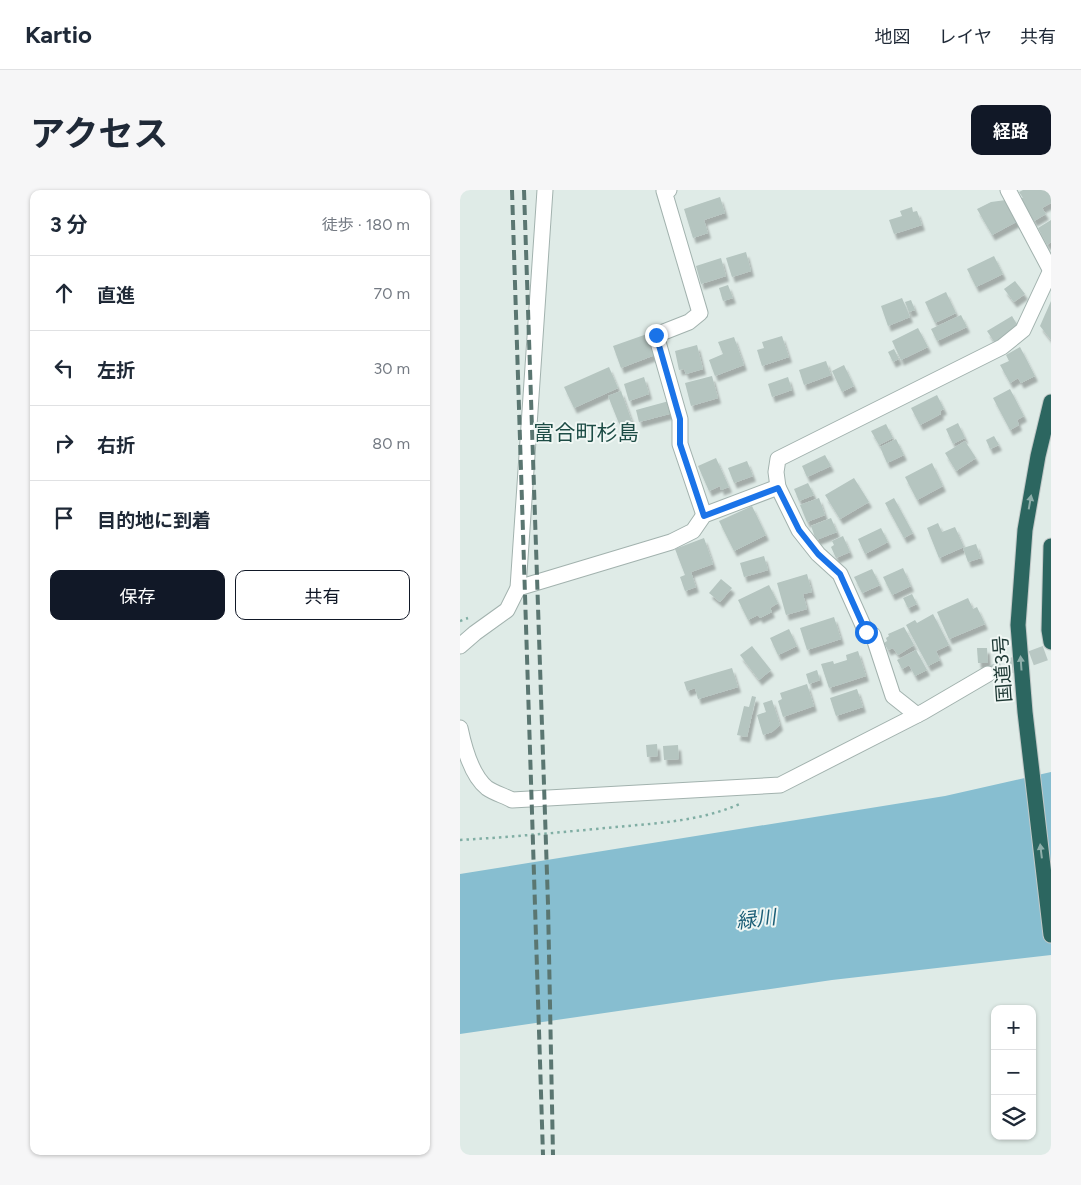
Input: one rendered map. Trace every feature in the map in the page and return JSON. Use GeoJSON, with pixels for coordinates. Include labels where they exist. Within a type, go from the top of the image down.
{"type":"FeatureCollection","features":[{"type":"Feature","properties":{"kind":"highway","name":"国道3号"},"geometry":{"type":"LineString","coordinates":[[1051,402],[1038,456],[1025,530],[1018,625],[1024,712],[1051,935]]}},
{"type":"Feature","properties":{"kind":"highway"},"geometry":{"type":"LineString","coordinates":[[1051,546],[1051,642]]}},
{"type":"Feature","properties":{"kind":"street"},"geometry":{"type":"LineString","coordinates":[[460,646],[507,610],[518,588],[545,190]]}},
{"type":"Feature","properties":{"kind":"street"},"geometry":{"type":"LineString","coordinates":[[665,190],[700,313],[689,322],[656,335],[680,419],[680,444],[704,516]]}},
{"type":"Feature","properties":{"kind":"street"},"geometry":{"type":"LineString","coordinates":[[917,715],[893,696],[874,635],[866,632],[840,574],[818,554],[799,530],[778,488],[776,472],[778,460],[1002,347],[1023,330],[1051,270],[1008,190]]}},
{"type":"Feature","properties":{"kind":"street"},"geometry":{"type":"LineString","coordinates":[[518,588],[671,542],[693,531],[704,516],[778,488]]}},
{"type":"Feature","properties":{"kind":"street"},"geometry":{"type":"LineString","coordinates":[[460,728],[462,741],[474,772],[487,788],[512,800],[780,785],[917,715],[988,674]]}},
{"type":"Feature","properties":{"kind":"path"},"geometry":{"type":"LineString","coordinates":[[460,840],[519,837],[684,820],[728,809],[746,801]]}},
{"type":"Feature","properties":{"kind":"water","name":"緑川"},"geometry":{"type":"Polygon","coordinates":[[[1051,772],[1051,955],[832,980],[460,1034],[460,874],[945,796],[1051,772]]]}},
{"type":"Feature","properties":{"kind":"building"},"geometry":{"type":"Polygon","coordinates":[[[1023,190],[1051,190],[1051,203],[1042,208],[1046,214],[1034,221],[1021,198],[1023,198],[1019,192],[1023,190]]]}},
{"type":"Feature","properties":{"kind":"building"},"geometry":{"type":"Polygon","coordinates":[[[720,197],[725,213],[704,220],[708,233],[693,238],[684,209],[720,197]]]}},
{"type":"Feature","properties":{"kind":"building"},"geometry":{"type":"Polygon","coordinates":[[[1006,200],[1018,221],[992,235],[977,209],[991,202],[1006,200]]]}},
{"type":"Feature","properties":{"kind":"building"},"geometry":{"type":"Polygon","coordinates":[[[912,207],[913,212],[917,211],[922,225],[894,234],[889,220],[902,216],[900,211],[912,207]]]}},
{"type":"Feature","properties":{"kind":"building"},"geometry":{"type":"Polygon","coordinates":[[[1051,220],[1051,242],[1047,245],[1038,228],[1051,220]]]}},
{"type":"Feature","properties":{"kind":"building"},"geometry":{"type":"Polygon","coordinates":[[[746,252],[751,271],[732,277],[726,258],[746,252]]]}},
{"type":"Feature","properties":{"kind":"building"},"geometry":{"type":"Polygon","coordinates":[[[994,256],[1003,274],[976,287],[967,269],[994,256]]]}},
{"type":"Feature","properties":{"kind":"building"},"geometry":{"type":"Polygon","coordinates":[[[721,258],[726,276],[701,284],[696,266],[721,258]]]}},
{"type":"Feature","properties":{"kind":"building"},"geometry":{"type":"Polygon","coordinates":[[[1015,281],[1025,294],[1014,302],[1004,289],[1015,281]]]}},
{"type":"Feature","properties":{"kind":"building"},"geometry":{"type":"Polygon","coordinates":[[[728,285],[733,298],[723,301],[719,288],[728,285]]]}},
{"type":"Feature","properties":{"kind":"building"},"geometry":{"type":"Polygon","coordinates":[[[946,292],[956,313],[935,323],[925,302],[946,292]]]}},
{"type":"Feature","properties":{"kind":"building"},"geometry":{"type":"Polygon","coordinates":[[[902,298],[910,317],[888,326],[881,306],[902,298]]]}},
{"type":"Feature","properties":{"kind":"building"},"geometry":{"type":"Polygon","coordinates":[[[911,300],[915,310],[909,312],[905,302],[911,300]]]}},
{"type":"Feature","properties":{"kind":"building"},"geometry":{"type":"Polygon","coordinates":[[[1051,301],[1051,340],[1040,326],[1051,301]]]}},
{"type":"Feature","properties":{"kind":"building"},"geometry":{"type":"Polygon","coordinates":[[[961,315],[967,327],[937,341],[931,329],[961,315]]]}},
{"type":"Feature","properties":{"kind":"building"},"geometry":{"type":"Polygon","coordinates":[[[1012,316],[1020,329],[995,343],[987,331],[1012,316]]]}},
{"type":"Feature","properties":{"kind":"building"},"geometry":{"type":"Polygon","coordinates":[[[918,328],[928,347],[901,360],[892,341],[918,328]]]}},
{"type":"Feature","properties":{"kind":"building"},"geometry":{"type":"Polygon","coordinates":[[[647,334],[655,355],[621,368],[613,346],[647,334]]]}},
{"type":"Feature","properties":{"kind":"building"},"geometry":{"type":"Polygon","coordinates":[[[782,336],[789,357],[762,366],[757,350],[764,348],[762,342],[782,336]]]}},
{"type":"Feature","properties":{"kind":"building"},"geometry":{"type":"Polygon","coordinates":[[[734,337],[744,365],[715,376],[709,360],[723,354],[718,342],[734,337]]]}},
{"type":"Feature","properties":{"kind":"building"},"geometry":{"type":"Polygon","coordinates":[[[697,345],[703,369],[686,374],[684,369],[679,370],[675,351],[697,345]]]}},
{"type":"Feature","properties":{"kind":"building"},"geometry":{"type":"Polygon","coordinates":[[[1020,347],[1035,376],[1021,383],[1018,378],[1010,383],[1000,365],[1009,361],[1006,355],[1020,347]]]}},
{"type":"Feature","properties":{"kind":"building"},"geometry":{"type":"Polygon","coordinates":[[[894,349],[899,359],[893,362],[888,352],[894,349]]]}},
{"type":"Feature","properties":{"kind":"building"},"geometry":{"type":"Polygon","coordinates":[[[826,361],[831,375],[804,385],[799,370],[826,361]]]}},
{"type":"Feature","properties":{"kind":"building"},"geometry":{"type":"Polygon","coordinates":[[[844,365],[854,386],[842,392],[832,371],[844,365]]]}},
{"type":"Feature","properties":{"kind":"building"},"geometry":{"type":"Polygon","coordinates":[[[609,367],[618,388],[574,408],[564,387],[609,367]]]}},
{"type":"Feature","properties":{"kind":"building"},"geometry":{"type":"Polygon","coordinates":[[[712,376],[718,398],[691,406],[685,383],[712,376]]]}},
{"type":"Feature","properties":{"kind":"building"},"geometry":{"type":"Polygon","coordinates":[[[644,377],[649,394],[629,401],[624,384],[644,377]]]}},
{"type":"Feature","properties":{"kind":"building"},"geometry":{"type":"Polygon","coordinates":[[[788,377],[792,390],[772,397],[768,384],[788,377]]]}},
{"type":"Feature","properties":{"kind":"building"},"geometry":{"type":"Polygon","coordinates":[[[1010,389],[1024,416],[1017,420],[1019,425],[1010,430],[993,398],[1010,389]]]}},
{"type":"Feature","properties":{"kind":"building"},"geometry":{"type":"Polygon","coordinates":[[[621,391],[632,422],[620,426],[608,396],[621,391]]]}},
{"type":"Feature","properties":{"kind":"building"},"geometry":{"type":"Polygon","coordinates":[[[937,395],[944,409],[940,411],[941,414],[920,425],[911,408],[937,395]]]}},
{"type":"Feature","properties":{"kind":"building"},"geometry":{"type":"Polygon","coordinates":[[[669,401],[673,413],[639,422],[636,410],[669,401]]]}},
{"type":"Feature","properties":{"kind":"building"},"geometry":{"type":"Polygon","coordinates":[[[958,423],[965,438],[953,444],[946,429],[958,423]]]}},
{"type":"Feature","properties":{"kind":"building"},"geometry":{"type":"Polygon","coordinates":[[[886,424],[893,438],[879,445],[871,431],[886,424]]]}},
{"type":"Feature","properties":{"kind":"building"},"geometry":{"type":"Polygon","coordinates":[[[994,436],[999,445],[990,449],[986,440],[994,436]]]}},
{"type":"Feature","properties":{"kind":"building"},"geometry":{"type":"Polygon","coordinates":[[[896,439],[904,455],[887,463],[880,447],[896,439]]]}},
{"type":"Feature","properties":{"kind":"building"},"geometry":{"type":"Polygon","coordinates":[[[965,441],[976,458],[956,471],[945,453],[965,441]]]}},
{"type":"Feature","properties":{"kind":"building"},"geometry":{"type":"Polygon","coordinates":[[[825,455],[831,466],[807,477],[802,466],[825,455]]]}},
{"type":"Feature","properties":{"kind":"building"},"geometry":{"type":"Polygon","coordinates":[[[716,458],[729,487],[721,490],[720,486],[709,491],[698,466],[716,458]]]}},
{"type":"Feature","properties":{"kind":"building"},"geometry":{"type":"Polygon","coordinates":[[[747,461],[753,476],[734,483],[728,468],[747,461]]]}},
{"type":"Feature","properties":{"kind":"building"},"geometry":{"type":"Polygon","coordinates":[[[932,463],[943,486],[917,500],[905,477],[932,463]]]}},
{"type":"Feature","properties":{"kind":"building"},"geometry":{"type":"Polygon","coordinates":[[[854,478],[869,502],[840,519],[825,495],[854,478]]]}},
{"type":"Feature","properties":{"kind":"building"},"geometry":{"type":"Polygon","coordinates":[[[808,483],[814,495],[799,501],[794,489],[808,483]]]}},
{"type":"Feature","properties":{"kind":"building"},"geometry":{"type":"Polygon","coordinates":[[[819,498],[825,515],[807,522],[800,505],[819,498]]]}},
{"type":"Feature","properties":{"kind":"building"},"geometry":{"type":"Polygon","coordinates":[[[894,498],[913,533],[904,538],[885,503],[894,498]]]}},
{"type":"Feature","properties":{"kind":"building"},"geometry":{"type":"Polygon","coordinates":[[[752,506],[766,535],[734,551],[719,521],[752,506]]]}},
{"type":"Feature","properties":{"kind":"building"},"geometry":{"type":"Polygon","coordinates":[[[831,518],[837,532],[816,540],[811,526],[831,518]]]}},
{"type":"Feature","properties":{"kind":"building"},"geometry":{"type":"Polygon","coordinates":[[[938,523],[942,532],[955,527],[964,547],[939,558],[927,528],[938,523]]]}},
{"type":"Feature","properties":{"kind":"building"},"geometry":{"type":"Polygon","coordinates":[[[881,528],[888,542],[865,554],[858,539],[881,528]]]}},
{"type":"Feature","properties":{"kind":"building"},"geometry":{"type":"Polygon","coordinates":[[[843,536],[850,552],[836,558],[831,547],[834,545],[832,541],[843,536]]]}},
{"type":"Feature","properties":{"kind":"building"},"geometry":{"type":"Polygon","coordinates":[[[704,538],[713,564],[691,572],[696,587],[685,591],[680,577],[685,575],[675,549],[704,538]]]}},
{"type":"Feature","properties":{"kind":"building"},"geometry":{"type":"Polygon","coordinates":[[[976,544],[981,558],[968,562],[963,548],[976,544]]]}},
{"type":"Feature","properties":{"kind":"building"},"geometry":{"type":"Polygon","coordinates":[[[764,556],[768,570],[744,577],[740,563],[764,556]]]}},
{"type":"Feature","properties":{"kind":"building"},"geometry":{"type":"Polygon","coordinates":[[[903,568],[911,586],[892,595],[883,577],[903,568]]]}},
{"type":"Feature","properties":{"kind":"building"},"geometry":{"type":"Polygon","coordinates":[[[872,569],[880,585],[862,593],[854,577],[872,569]]]}},
{"type":"Feature","properties":{"kind":"building"},"geometry":{"type":"Polygon","coordinates":[[[807,574],[812,592],[803,594],[807,609],[786,615],[777,583],[807,574]]]}},
{"type":"Feature","properties":{"kind":"building"},"geometry":{"type":"Polygon","coordinates":[[[721,579],[732,588],[720,602],[709,593],[721,579]]]}},
{"type":"Feature","properties":{"kind":"building"},"geometry":{"type":"Polygon","coordinates":[[[769,585],[778,603],[770,608],[772,612],[760,618],[758,615],[748,620],[738,600],[769,585]]]}},
{"type":"Feature","properties":{"kind":"building"},"geometry":{"type":"Polygon","coordinates":[[[912,594],[917,604],[908,608],[903,598],[912,594]]]}},
{"type":"Feature","properties":{"kind":"building"},"geometry":{"type":"Polygon","coordinates":[[[968,598],[973,609],[977,607],[985,624],[949,639],[937,612],[968,598]]]}},
{"type":"Feature","properties":{"kind":"building"},"geometry":{"type":"Polygon","coordinates":[[[933,614],[949,645],[936,651],[940,660],[928,666],[906,625],[915,620],[917,623],[933,614]]]}},
{"type":"Feature","properties":{"kind":"building"},"geometry":{"type":"Polygon","coordinates":[[[834,617],[841,639],[807,650],[800,628],[834,617]]]}},
{"type":"Feature","properties":{"kind":"building"},"geometry":{"type":"Polygon","coordinates":[[[904,627],[914,645],[898,655],[893,648],[888,650],[884,643],[887,641],[888,634],[904,627]]]}},
{"type":"Feature","properties":{"kind":"building"},"geometry":{"type":"Polygon","coordinates":[[[789,629],[797,646],[778,655],[770,638],[789,629]]]}},
{"type":"Feature","properties":{"kind":"building"},"geometry":{"type":"Polygon","coordinates":[[[752,646],[771,670],[759,680],[740,655],[752,646]]]}},
{"type":"Feature","properties":{"kind":"building"},"geometry":{"type":"Polygon","coordinates":[[[977,648],[987,648],[988,663],[978,663],[977,648]]]}},
{"type":"Feature","properties":{"kind":"building"},"geometry":{"type":"Polygon","coordinates":[[[916,650],[927,670],[915,676],[909,665],[902,669],[897,660],[916,650]]]}},
{"type":"Feature","properties":{"kind":"building"},"geometry":{"type":"Polygon","coordinates":[[[858,651],[866,676],[829,688],[821,664],[833,661],[834,664],[847,660],[846,655],[858,651]]]}},
{"type":"Feature","properties":{"kind":"building"},"geometry":{"type":"Polygon","coordinates":[[[732,668],[738,687],[698,699],[695,688],[687,691],[684,682],[732,668]]]}},
{"type":"Feature","properties":{"kind":"building"},"geometry":{"type":"Polygon","coordinates":[[[817,670],[820,680],[809,684],[806,674],[817,670]]]}},
{"type":"Feature","properties":{"kind":"building"},"geometry":{"type":"Polygon","coordinates":[[[807,684],[814,706],[783,717],[778,701],[782,699],[780,693],[807,684]]]}},
{"type":"Feature","properties":{"kind":"building"},"geometry":{"type":"Polygon","coordinates":[[[857,689],[863,707],[836,716],[830,698],[857,689]]]}},
{"type":"Feature","properties":{"kind":"building"},"geometry":{"type":"Polygon","coordinates":[[[752,696],[756,697],[747,737],[737,735],[744,706],[749,707],[752,696]]]}},
{"type":"Feature","properties":{"kind":"building"},"geometry":{"type":"Polygon","coordinates":[[[772,700],[780,725],[772,732],[763,735],[757,715],[766,712],[763,703],[772,700]]]}},
{"type":"Feature","properties":{"kind":"building"},"geometry":{"type":"Polygon","coordinates":[[[657,744],[658,756],[647,757],[646,745],[657,744]]]}},
{"type":"Feature","properties":{"kind":"building"},"geometry":{"type":"Polygon","coordinates":[[[678,745],[679,759],[664,760],[663,746],[678,745]]]}},
{"type":"Feature","properties":{"kind":"tunnel"},"geometry":{"type":"LineString","coordinates":[[988,674],[1051,651]]}},
{"type":"Feature","properties":{"kind":"railway"},"geometry":{"type":"LineString","coordinates":[[512,190],[543,1155]]}},
{"type":"Feature","properties":{"kind":"railway"},"geometry":{"type":"LineString","coordinates":[[524,190],[548,904],[553,1155]]}},
{"type":"Feature","properties":{"kind":"district","name":"富合町杉島"},"geometry":{"type":"Point","coordinates":[586,433]}},
{"type":"Feature","properties":{"kind":"route"},"geometry":{"type":"LineString","coordinates":[[656,335],[680,419],[680,444],[704,516],[778,488],[799,530],[818,554],[840,574],[866,632]]}}]}
